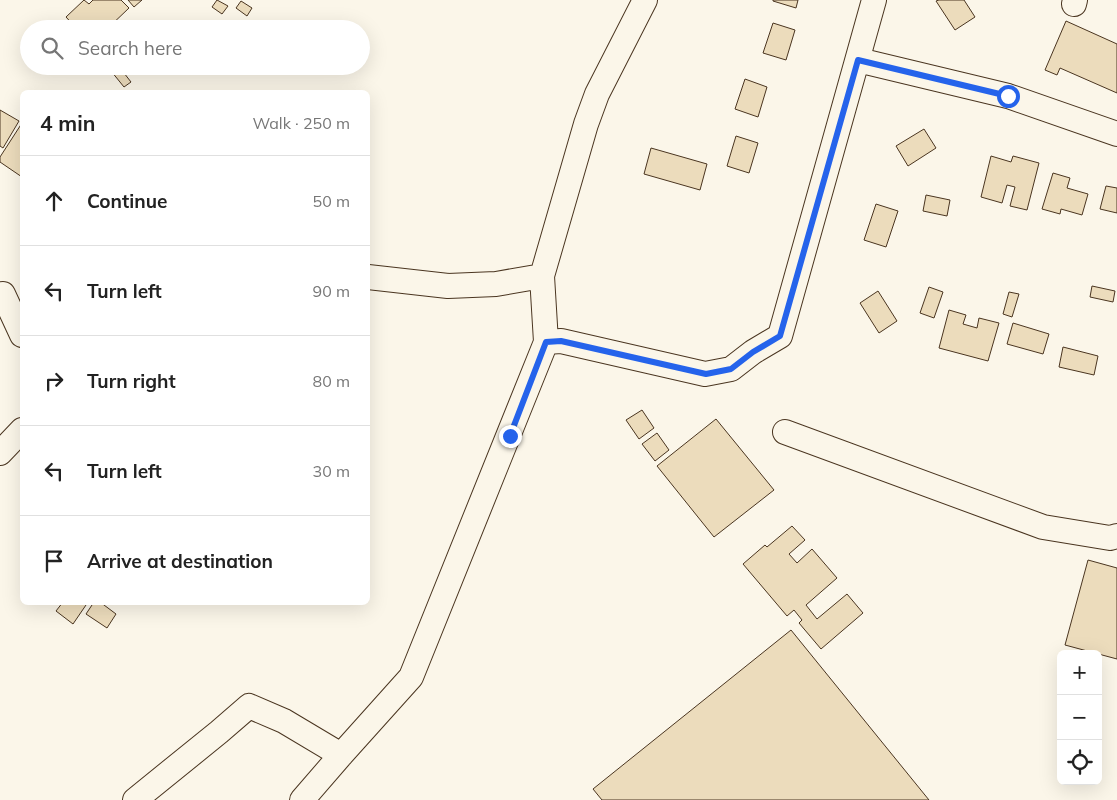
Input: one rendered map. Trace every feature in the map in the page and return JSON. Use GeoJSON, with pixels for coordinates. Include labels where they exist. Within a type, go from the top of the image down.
{"type":"FeatureCollection","features":[{"type":"Feature","properties":{"kind":"street"},"geometry":{"type":"LineString","coordinates":[[302,800],[411,677],[546,342],[542,276],[586,124],[597,94],[645,0]]}},
{"type":"Feature","properties":{"kind":"street"},"geometry":{"type":"LineString","coordinates":[[546,342],[561,341],[706,374],[731,369],[753,352],[780,336],[874,0]]}},
{"type":"Feature","properties":{"kind":"street"},"geometry":{"type":"LineString","coordinates":[[858,60],[1008,96],[1117,134]]}},
{"type":"Feature","properties":{"kind":"street"},"geometry":{"type":"LineString","coordinates":[[370,278],[448,286],[496,284],[542,276]]}},
{"type":"Feature","properties":{"kind":"street"},"geometry":{"type":"LineString","coordinates":[[9,295],[20,329]]}},
{"type":"Feature","properties":{"kind":"street"},"geometry":{"type":"LineString","coordinates":[[0,453],[20,432]]}},
{"type":"Feature","properties":{"kind":"street"},"geometry":{"type":"LineString","coordinates":[[785,432],[1044,527],[1110,538],[1117,536]]}},
{"type":"Feature","properties":{"kind":"street"},"geometry":{"type":"LineString","coordinates":[[135,800],[249,706],[284,721],[341,755]]}},
{"type":"Feature","properties":{"kind":"building"},"geometry":{"type":"Polygon","coordinates":[[[84,0],[89,4],[93,0],[121,0],[129,8],[116,20],[69,20],[66,17],[84,0]]]}},
{"type":"Feature","properties":{"kind":"building"},"geometry":{"type":"Polygon","coordinates":[[[128,0],[142,0],[134,7],[128,0]]]}},
{"type":"Feature","properties":{"kind":"building"},"geometry":{"type":"Polygon","coordinates":[[[217,0],[228,6],[222,14],[212,7],[217,0]]]}},
{"type":"Feature","properties":{"kind":"building"},"geometry":{"type":"Polygon","coordinates":[[[773,0],[798,0],[796,8],[773,0]]]}},
{"type":"Feature","properties":{"kind":"building"},"geometry":{"type":"Polygon","coordinates":[[[964,0],[975,17],[955,30],[936,1],[964,0]]]}},
{"type":"Feature","properties":{"kind":"building"},"geometry":{"type":"Polygon","coordinates":[[[241,1],[252,8],[247,16],[236,8],[241,1]]]}},
{"type":"Feature","properties":{"kind":"building"},"geometry":{"type":"Polygon","coordinates":[[[1066,21],[1117,44],[1117,93],[1060,68],[1057,75],[1045,70],[1066,21]]]}},
{"type":"Feature","properties":{"kind":"building"},"geometry":{"type":"Polygon","coordinates":[[[773,23],[795,30],[786,60],[763,53],[773,23]]]}},
{"type":"Feature","properties":{"kind":"building"},"geometry":{"type":"Polygon","coordinates":[[[114,75],[126,75],[131,82],[124,87],[114,75]]]}},
{"type":"Feature","properties":{"kind":"building"},"geometry":{"type":"Polygon","coordinates":[[[745,79],[767,87],[758,117],[735,109],[745,79]]]}},
{"type":"Feature","properties":{"kind":"building"},"geometry":{"type":"Polygon","coordinates":[[[0,110],[19,121],[3,148],[0,146],[0,110]]]}},
{"type":"Feature","properties":{"kind":"building"},"geometry":{"type":"Polygon","coordinates":[[[20,126],[20,176],[0,162],[0,157],[20,126]]]}},
{"type":"Feature","properties":{"kind":"building"},"geometry":{"type":"Polygon","coordinates":[[[924,129],[936,148],[908,166],[896,146],[924,129]]]}},
{"type":"Feature","properties":{"kind":"building"},"geometry":{"type":"Polygon","coordinates":[[[736,136],[758,143],[749,173],[727,166],[736,136]]]}},
{"type":"Feature","properties":{"kind":"building"},"geometry":{"type":"Polygon","coordinates":[[[651,148],[707,164],[700,190],[644,174],[651,148]]]}},
{"type":"Feature","properties":{"kind":"building"},"geometry":{"type":"Polygon","coordinates":[[[991,156],[1011,162],[1013,156],[1039,163],[1027,210],[1010,206],[1015,187],[1007,185],[1002,203],[981,197],[991,156]]]}},
{"type":"Feature","properties":{"kind":"building"},"geometry":{"type":"Polygon","coordinates":[[[1053,173],[1070,178],[1067,188],[1088,194],[1082,215],[1061,209],[1060,214],[1042,209],[1053,173]]]}},
{"type":"Feature","properties":{"kind":"building"},"geometry":{"type":"Polygon","coordinates":[[[1106,186],[1117,188],[1117,213],[1100,209],[1106,186]]]}},
{"type":"Feature","properties":{"kind":"building"},"geometry":{"type":"Polygon","coordinates":[[[926,195],[950,200],[947,216],[923,211],[926,195]]]}},
{"type":"Feature","properties":{"kind":"building"},"geometry":{"type":"Polygon","coordinates":[[[876,204],[898,211],[886,247],[864,240],[876,204]]]}},
{"type":"Feature","properties":{"kind":"building"},"geometry":{"type":"Polygon","coordinates":[[[1092,286],[1115,291],[1113,302],[1090,297],[1092,286]]]}},
{"type":"Feature","properties":{"kind":"building"},"geometry":{"type":"Polygon","coordinates":[[[929,287],[943,292],[934,318],[920,313],[929,287]]]}},
{"type":"Feature","properties":{"kind":"building"},"geometry":{"type":"Polygon","coordinates":[[[878,291],[897,321],[879,333],[860,303],[878,291]]]}},
{"type":"Feature","properties":{"kind":"building"},"geometry":{"type":"Polygon","coordinates":[[[1009,292],[1019,294],[1012,317],[1003,314],[1009,292]]]}},
{"type":"Feature","properties":{"kind":"building"},"geometry":{"type":"Polygon","coordinates":[[[949,310],[966,315],[963,324],[977,328],[979,318],[999,323],[988,361],[939,348],[949,310]]]}},
{"type":"Feature","properties":{"kind":"building"},"geometry":{"type":"Polygon","coordinates":[[[1013,323],[1049,334],[1043,354],[1007,344],[1013,323]]]}},
{"type":"Feature","properties":{"kind":"building"},"geometry":{"type":"Polygon","coordinates":[[[1063,347],[1098,356],[1094,375],[1059,367],[1063,347]]]}},
{"type":"Feature","properties":{"kind":"building"},"geometry":{"type":"Polygon","coordinates":[[[642,410],[654,428],[639,439],[626,420],[642,410]]]}},
{"type":"Feature","properties":{"kind":"building"},"geometry":{"type":"Polygon","coordinates":[[[716,419],[774,490],[714,537],[657,466],[716,419]]]}},
{"type":"Feature","properties":{"kind":"building"},"geometry":{"type":"Polygon","coordinates":[[[657,433],[669,450],[655,461],[642,444],[657,433]]]}},
{"type":"Feature","properties":{"kind":"building"},"geometry":{"type":"Polygon","coordinates":[[[792,526],[805,540],[789,554],[797,563],[812,549],[837,578],[806,605],[817,619],[847,594],[863,613],[821,649],[799,623],[802,620],[794,610],[787,616],[743,564],[765,545],[767,547],[792,526]]]}},
{"type":"Feature","properties":{"kind":"building"},"geometry":{"type":"Polygon","coordinates":[[[1088,560],[1117,568],[1117,659],[1102,655],[1102,650],[1084,650],[1065,645],[1088,560]]]}},
{"type":"Feature","properties":{"kind":"building"},"geometry":{"type":"Polygon","coordinates":[[[61,605],[86,605],[73,624],[56,611],[61,605]]]}},
{"type":"Feature","properties":{"kind":"building"},"geometry":{"type":"Polygon","coordinates":[[[92,605],[104,605],[116,614],[107,628],[86,614],[92,605]]]}},
{"type":"Feature","properties":{"kind":"building"},"geometry":{"type":"Polygon","coordinates":[[[791,630],[929,800],[602,800],[593,789],[791,630]]]}},
{"type":"Feature","properties":{"kind":"route"},"geometry":{"type":"LineString","coordinates":[[510,436],[546,342],[561,341],[706,374],[731,369],[753,352],[780,336],[858,60],[1008,96]]}}]}
